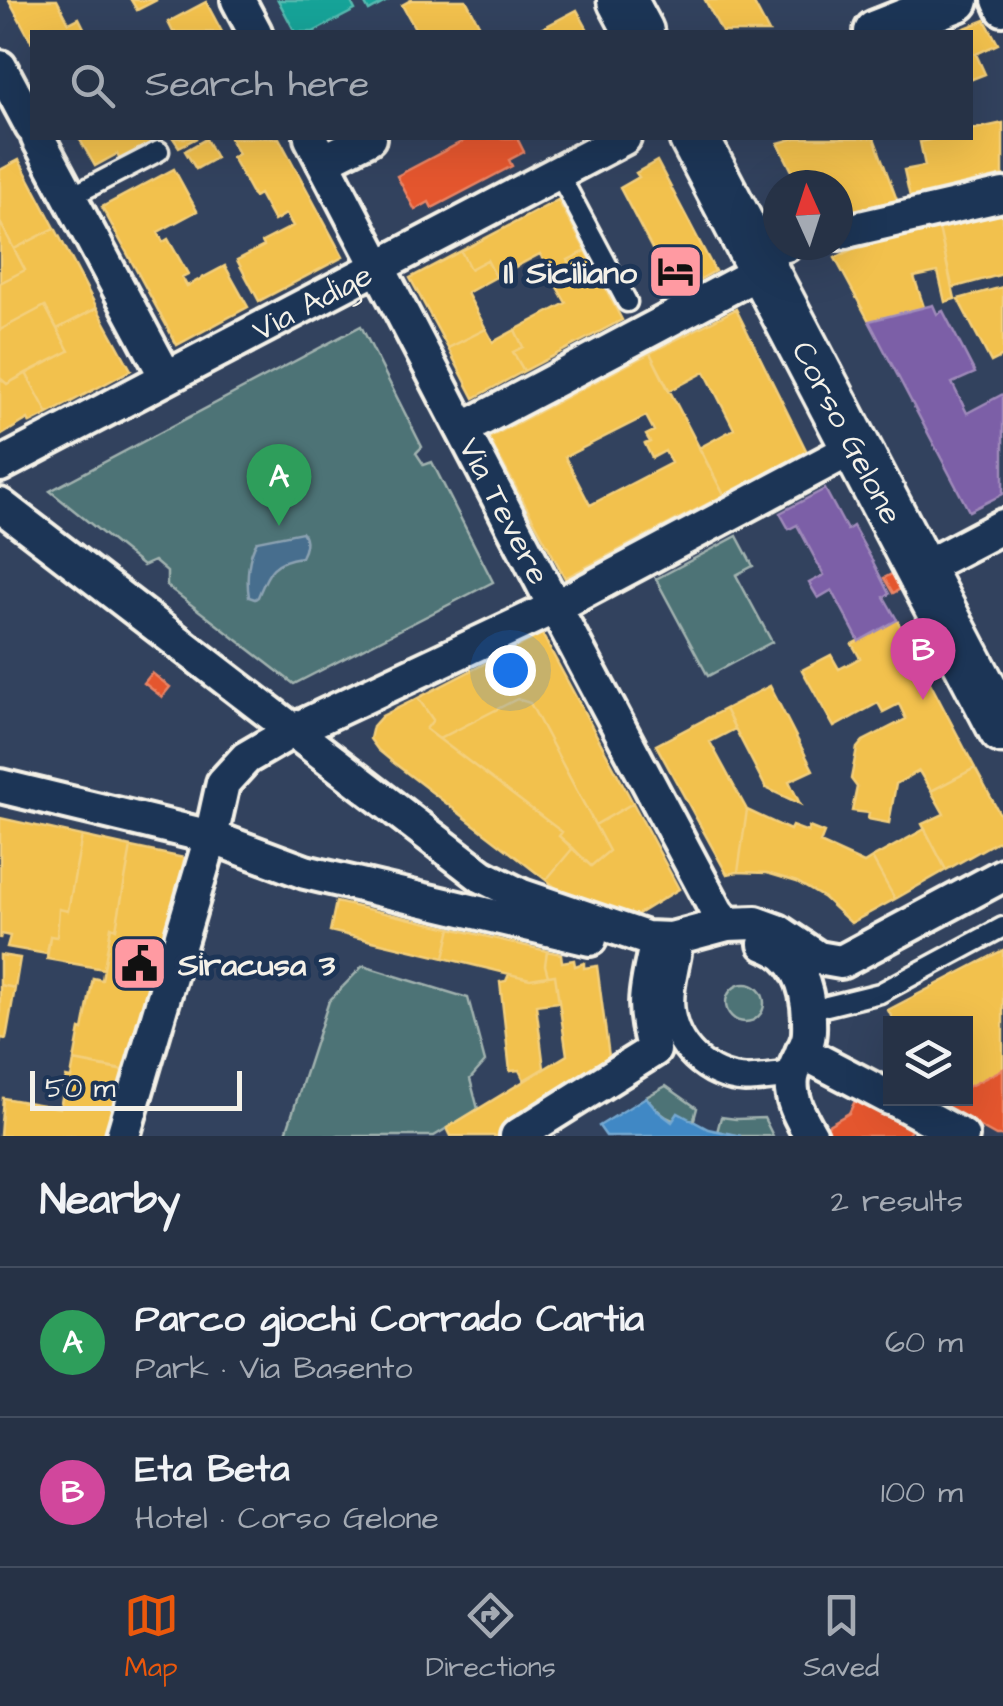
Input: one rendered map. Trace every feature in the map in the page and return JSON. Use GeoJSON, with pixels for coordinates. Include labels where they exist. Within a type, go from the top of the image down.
{"type":"FeatureCollection","features":[{"type":"Feature","properties":{"kind":"main road"},"geometry":{"type":"LineString","coordinates":[[622,0],[638,30]]}},
{"type":"Feature","properties":{"kind":"main road"},"geometry":{"type":"LineString","coordinates":[[654,0],[670,30]]}},
{"type":"Feature","properties":{"kind":"main road","name":"Corso Gelone"},"geometry":{"type":"LineString","coordinates":[[696,140],[763,229]]}},
{"type":"Feature","properties":{"kind":"main road","name":"Corso Gelone"},"geometry":{"type":"LineString","coordinates":[[727,140],[763,217]]}},
{"type":"Feature","properties":{"kind":"main road","name":"Corso Gelone"},"geometry":{"type":"LineString","coordinates":[[782,260],[855,447],[1003,730]]}},
{"type":"Feature","properties":{"kind":"main road","name":"Corso Gelone"},"geometry":{"type":"LineString","coordinates":[[784,260],[1003,672]]}},
{"type":"Feature","properties":{"kind":"street"},"geometry":{"type":"LineString","coordinates":[[238,0],[254,30]]}},
{"type":"Feature","properties":{"kind":"street"},"geometry":{"type":"LineString","coordinates":[[881,30],[957,0]]}},
{"type":"Feature","properties":{"kind":"street"},"geometry":{"type":"LineString","coordinates":[[999,0],[1003,9]]}},
{"type":"Feature","properties":{"kind":"street"},"geometry":{"type":"LineString","coordinates":[[0,66],[25,94]]}},
{"type":"Feature","properties":{"kind":"street"},"geometry":{"type":"LineString","coordinates":[[39,140],[166,377]]}},
{"type":"Feature","properties":{"kind":"street"},"geometry":{"type":"LineString","coordinates":[[317,150],[360,140]]}},
{"type":"Feature","properties":{"kind":"street","name":"Via Adige"},"geometry":{"type":"LineString","coordinates":[[0,465],[620,140]]}},
{"type":"Feature","properties":{"kind":"street","name":"Via Tevere"},"geometry":{"type":"LineString","coordinates":[[317,150],[700,881],[727,924]]}},
{"type":"Feature","properties":{"kind":"street"},"geometry":{"type":"LineString","coordinates":[[853,230],[1003,195]]}},
{"type":"Feature","properties":{"kind":"street"},"geometry":{"type":"LineString","coordinates":[[462,430],[763,258]]}},
{"type":"Feature","properties":{"kind":"street"},"geometry":{"type":"LineString","coordinates":[[123,1136],[211,837],[223,782],[246,758],[294,730],[555,607],[855,447]]}},
{"type":"Feature","properties":{"kind":"street"},"geometry":{"type":"LineString","coordinates":[[0,505],[482,876],[538,902],[646,938],[671,940],[727,924],[756,923],[778,930],[818,958],[853,956]]}},
{"type":"Feature","properties":{"kind":"street"},"geometry":{"type":"LineString","coordinates":[[944,557],[1003,526]]}},
{"type":"Feature","properties":{"kind":"street"},"geometry":{"type":"LineString","coordinates":[[0,786],[211,837],[305,872],[666,953],[736,939],[772,946],[792,961],[808,999],[793,1097],[810,1135]]}},
{"type":"Feature","properties":{"kind":"street"},"geometry":{"type":"LineString","coordinates":[[666,953],[671,1013],[684,1046],[700,1063],[745,1079],[801,1055],[822,1022],[832,974],[853,956],[1003,875]]}},
{"type":"Feature","properties":{"kind":"street"},"geometry":{"type":"LineString","coordinates":[[478,913],[492,902],[496,883]]}},
{"type":"Feature","properties":{"kind":"street"},"geometry":{"type":"LineString","coordinates":[[517,1136],[654,1050],[645,1013],[645,994],[666,953]]}},
{"type":"Feature","properties":{"kind":"street"},"geometry":{"type":"LineString","coordinates":[[801,1055],[883,1094]]}},
{"type":"Feature","properties":{"kind":"street"},"geometry":{"type":"LineString","coordinates":[[906,1106],[962,1136]]}},
{"type":"Feature","properties":{"kind":"lane"},"geometry":{"type":"LineString","coordinates":[[70,197],[158,151]]}},
{"type":"Feature","properties":{"kind":"lane"},"geometry":{"type":"LineString","coordinates":[[558,172],[627,302]]}},
{"type":"Feature","properties":{"kind":"lane"},"geometry":{"type":"LineString","coordinates":[[828,1006],[880,993],[1003,928]]}},
{"type":"Feature","properties":{"kind":"green space"},"geometry":{"type":"Polygon","coordinates":[[[361,326],[422,447],[416,453],[424,465],[432,462],[493,582],[294,684],[167,586],[167,572],[154,561],[143,566],[50,491],[361,326]]]}},
{"type":"Feature","properties":{"kind":"green space"},"geometry":{"type":"Polygon","coordinates":[[[737,536],[753,566],[736,575],[772,642],[708,676],[656,579],[737,536]]]}},
{"type":"Feature","properties":{"kind":"green space"},"geometry":{"type":"Polygon","coordinates":[[[363,966],[468,998],[485,1062],[470,1079],[478,1109],[434,1136],[285,1136],[329,1001],[363,966]]]}},
{"type":"Feature","properties":{"kind":"green space"},"geometry":{"type":"Polygon","coordinates":[[[745,984],[759,989],[764,1003],[759,1017],[745,1022],[731,1017],[726,1003],[731,989],[745,984]]]}},
{"type":"Feature","properties":{"kind":"green space"},"geometry":{"type":"Polygon","coordinates":[[[666,1086],[697,1108],[693,1123],[666,1117],[646,1097],[666,1086]]]}},
{"type":"Feature","properties":{"kind":"green space"},"geometry":{"type":"Polygon","coordinates":[[[721,1117],[764,1118],[773,1136],[717,1132],[721,1117]]]}},
{"type":"Feature","properties":{"kind":"water"},"geometry":{"type":"Polygon","coordinates":[[[302,532],[305,544],[301,557],[277,565],[258,597],[249,597],[248,568],[257,541],[302,532]]]}},
{"type":"Feature","properties":{"kind":"building: Homes"},"geometry":{"type":"Polygon","coordinates":[[[9,0],[57,0],[69,23],[79,18],[85,30],[30,30],[30,39],[9,0]]]}},
{"type":"Feature","properties":{"kind":"building: Homes"},"geometry":{"type":"Polygon","coordinates":[[[131,0],[157,0],[137,10],[131,0]]]}},
{"type":"Feature","properties":{"kind":"building: Homes"},"geometry":{"type":"Polygon","coordinates":[[[411,0],[466,0],[482,30],[416,30],[402,5],[411,0]]]}},
{"type":"Feature","properties":{"kind":"building: Homes"},"geometry":{"type":"Polygon","coordinates":[[[705,0],[752,0],[768,30],[721,30],[705,0]]]}},
{"type":"Feature","properties":{"kind":"building: Homes"},"geometry":{"type":"Polygon","coordinates":[[[206,2],[221,30],[172,30],[168,22],[206,2]]]}},
{"type":"Feature","properties":{"kind":"building: Homes"},"geometry":{"type":"Polygon","coordinates":[[[577,10],[588,30],[539,30],[577,10]]]}},
{"type":"Feature","properties":{"kind":"building: Homes"},"geometry":{"type":"Polygon","coordinates":[[[985,20],[998,44],[976,54],[985,74],[973,79],[973,30],[960,30],[985,20]]]}},
{"type":"Feature","properties":{"kind":"building: Homes"},"geometry":{"type":"Polygon","coordinates":[[[1003,123],[1003,175],[910,197],[904,170],[925,166],[920,142],[973,140],[973,129],[1003,123]]]}},
{"type":"Feature","properties":{"kind":"building: Homes"},"geometry":{"type":"Polygon","coordinates":[[[80,140],[158,140],[120,160],[117,154],[95,166],[80,140]]]}},
{"type":"Feature","properties":{"kind":"building: Homes"},"geometry":{"type":"Polygon","coordinates":[[[174,140],[193,140],[179,147],[174,140]]]}},
{"type":"Feature","properties":{"kind":"building: Homes"},"geometry":{"type":"Polygon","coordinates":[[[207,140],[216,158],[196,169],[185,151],[207,140]]]}},
{"type":"Feature","properties":{"kind":"building: Homes"},"geometry":{"type":"Polygon","coordinates":[[[231,140],[280,140],[343,257],[259,301],[237,260],[293,226],[286,214],[274,221],[259,194],[254,197],[232,157],[238,154],[231,140]]]}},
{"type":"Feature","properties":{"kind":"building: Homes"},"geometry":{"type":"Polygon","coordinates":[[[875,140],[897,200],[853,210],[853,170],[792,170],[778,143],[875,140]]]}},
{"type":"Feature","properties":{"kind":"building: Homes"},"geometry":{"type":"Polygon","coordinates":[[[19,160],[55,228],[14,249],[0,222],[0,170],[19,160]]]}},
{"type":"Feature","properties":{"kind":"building: Homes"},"geometry":{"type":"Polygon","coordinates":[[[657,161],[715,271],[695,282],[692,276],[672,287],[620,188],[657,161]]]}},
{"type":"Feature","properties":{"kind":"building: Homes"},"geometry":{"type":"Polygon","coordinates":[[[174,169],[197,211],[158,232],[163,242],[168,239],[188,274],[182,277],[187,286],[225,266],[248,307],[177,345],[102,207],[174,169]]]}},
{"type":"Feature","properties":{"kind":"building: Homes"},"geometry":{"type":"Polygon","coordinates":[[[558,200],[586,251],[568,260],[577,277],[557,287],[540,254],[496,277],[487,260],[470,269],[461,251],[558,200]]]}},
{"type":"Feature","properties":{"kind":"building: Homes"},"geometry":{"type":"Polygon","coordinates":[[[1003,214],[1003,274],[952,288],[939,228],[1003,214]]]}},
{"type":"Feature","properties":{"kind":"building: Homes"},"geometry":{"type":"Polygon","coordinates":[[[0,222],[25,270],[0,283],[0,222]]]}},
{"type":"Feature","properties":{"kind":"building: Homes"},"geometry":{"type":"Polygon","coordinates":[[[55,228],[97,308],[57,329],[45,306],[0,330],[0,283],[25,270],[14,249],[55,228]]]}},
{"type":"Feature","properties":{"kind":"building: Homes"},"geometry":{"type":"Polygon","coordinates":[[[939,228],[955,299],[945,302],[938,272],[914,277],[924,307],[869,321],[836,260],[853,260],[853,249],[939,228]]]}},
{"type":"Feature","properties":{"kind":"building: Homes"},"geometry":{"type":"Polygon","coordinates":[[[461,251],[470,269],[487,260],[496,277],[467,293],[486,329],[448,348],[410,278],[461,251]]]}},
{"type":"Feature","properties":{"kind":"building: Homes"},"geometry":{"type":"Polygon","coordinates":[[[586,251],[622,320],[524,371],[513,352],[523,347],[515,330],[566,303],[557,287],[577,277],[568,260],[586,251]]]}},
{"type":"Feature","properties":{"kind":"building: Homes"},"geometry":{"type":"Polygon","coordinates":[[[1003,287],[1003,356],[991,362],[958,299],[1003,287]]]}},
{"type":"Feature","properties":{"kind":"building: Homes"},"geometry":{"type":"Polygon","coordinates":[[[45,306],[69,351],[7,384],[0,378],[0,330],[45,306]]]}},
{"type":"Feature","properties":{"kind":"building: Homes"},"geometry":{"type":"Polygon","coordinates":[[[97,308],[131,370],[48,414],[26,373],[69,351],[57,329],[97,308]]]}},
{"type":"Feature","properties":{"kind":"building: Homes"},"geometry":{"type":"Polygon","coordinates":[[[736,309],[807,452],[724,495],[699,448],[734,429],[705,372],[669,391],[650,353],[736,309]]]}},
{"type":"Feature","properties":{"kind":"building: Homes"},"geometry":{"type":"Polygon","coordinates":[[[486,329],[493,342],[515,330],[523,347],[513,352],[524,371],[474,398],[448,348],[486,329]]]}},
{"type":"Feature","properties":{"kind":"building: Homes"},"geometry":{"type":"Polygon","coordinates":[[[650,353],[724,495],[565,578],[489,438],[650,353]],[[646,416],[565,457],[590,505],[671,463],[665,451],[652,458],[645,444],[650,442],[646,435],[654,431],[646,416]]]}},
{"type":"Feature","properties":{"kind":"building: Homes"},"geometry":{"type":"Polygon","coordinates":[[[26,373],[48,414],[30,423],[28,419],[0,436],[0,378],[7,384],[26,373]]]}},
{"type":"Feature","properties":{"kind":"building: Homes"},"geometry":{"type":"Polygon","coordinates":[[[897,620],[975,768],[931,791],[919,771],[896,784],[889,823],[868,819],[869,813],[852,811],[857,787],[851,779],[857,748],[863,741],[906,719],[899,704],[883,712],[878,703],[834,727],[802,670],[831,655],[839,669],[860,658],[852,644],[897,620]]]}},
{"type":"Feature","properties":{"kind":"building: Homes"},"geometry":{"type":"Polygon","coordinates":[[[542,634],[633,803],[595,825],[530,703],[517,699],[439,739],[426,729],[433,720],[418,698],[542,634]]]}},
{"type":"Feature","properties":{"kind":"building: Homes"},"geometry":{"type":"Polygon","coordinates":[[[770,686],[813,770],[789,781],[800,804],[766,788],[725,709],[770,686]]]}},
{"type":"Feature","properties":{"kind":"building: Homes"},"geometry":{"type":"Polygon","coordinates":[[[418,698],[433,720],[426,729],[562,832],[559,836],[573,848],[546,880],[394,763],[370,739],[373,726],[382,716],[418,698]]]}},
{"type":"Feature","properties":{"kind":"building: Homes"},"geometry":{"type":"Polygon","coordinates":[[[517,699],[530,703],[609,851],[591,866],[559,836],[562,832],[439,739],[517,699]]]}},
{"type":"Feature","properties":{"kind":"building: Homes"},"geometry":{"type":"Polygon","coordinates":[[[725,709],[735,729],[710,742],[747,810],[738,872],[727,874],[656,745],[725,709]]]}},
{"type":"Feature","properties":{"kind":"building: Homes"},"geometry":{"type":"Polygon","coordinates":[[[975,768],[1003,820],[1003,838],[946,870],[922,824],[944,814],[931,791],[975,768]]]}},
{"type":"Feature","properties":{"kind":"building: Homes"},"geometry":{"type":"Polygon","coordinates":[[[633,803],[679,889],[638,914],[582,908],[546,880],[573,848],[591,866],[609,851],[595,825],[633,803]]]}},
{"type":"Feature","properties":{"kind":"building: Homes"},"geometry":{"type":"Polygon","coordinates":[[[747,810],[790,830],[792,826],[808,832],[809,827],[824,833],[820,843],[864,863],[872,858],[895,899],[851,923],[824,898],[797,882],[767,873],[738,872],[747,810]]]}},
{"type":"Feature","properties":{"kind":"building: Homes"},"geometry":{"type":"Polygon","coordinates":[[[0,818],[82,836],[68,911],[59,909],[57,937],[50,936],[47,954],[7,947],[10,936],[1,934],[0,939],[0,818]]]}},
{"type":"Feature","properties":{"kind":"building: Homes"},"geometry":{"type":"Polygon","coordinates":[[[925,829],[946,870],[895,899],[872,858],[925,829]]]}},
{"type":"Feature","properties":{"kind":"building: Homes"},"geometry":{"type":"Polygon","coordinates":[[[82,836],[131,847],[116,929],[111,927],[104,969],[47,959],[50,936],[57,937],[59,909],[68,911],[82,836]]]}},
{"type":"Feature","properties":{"kind":"building: Homes"},"geometry":{"type":"Polygon","coordinates":[[[131,847],[184,858],[172,923],[167,923],[158,973],[153,971],[143,1023],[137,1022],[128,1071],[74,1061],[93,978],[102,980],[111,927],[116,929],[131,847]]]}},
{"type":"Feature","properties":{"kind":"building: Homes"},"geometry":{"type":"Polygon","coordinates":[[[336,902],[451,928],[444,958],[330,931],[336,902]]]}},
{"type":"Feature","properties":{"kind":"building: Homes"},"geometry":{"type":"Polygon","coordinates":[[[451,928],[547,951],[548,976],[530,979],[444,958],[451,928]]]}},
{"type":"Feature","properties":{"kind":"building: Homes"},"geometry":{"type":"Polygon","coordinates":[[[1003,950],[1003,1069],[973,1084],[973,1016],[891,1016],[888,1010],[1003,950]]]}},
{"type":"Feature","properties":{"kind":"building: Homes"},"geometry":{"type":"Polygon","coordinates":[[[547,951],[561,954],[562,962],[574,960],[575,966],[597,966],[610,1064],[600,1064],[601,1072],[497,1136],[451,1136],[447,1128],[567,1055],[555,975],[548,976],[545,965],[547,951]]]}},
{"type":"Feature","properties":{"kind":"building: Homes"},"geometry":{"type":"Polygon","coordinates":[[[0,955],[20,958],[15,988],[0,985],[0,955]]]}},
{"type":"Feature","properties":{"kind":"building: Homes"},"geometry":{"type":"Polygon","coordinates":[[[509,974],[530,979],[555,975],[559,1002],[536,1005],[544,1068],[524,1080],[519,1070],[510,1071],[500,982],[506,981],[509,974]]]}},
{"type":"Feature","properties":{"kind":"building: Homes"},"geometry":{"type":"Polygon","coordinates":[[[0,985],[15,988],[6,1039],[1,1038],[0,1043],[0,985]]]}},
{"type":"Feature","properties":{"kind":"building: Homes"},"geometry":{"type":"Polygon","coordinates":[[[74,1061],[124,1071],[115,1121],[109,1120],[106,1136],[0,1136],[3,1098],[60,1108],[66,1077],[71,1078],[74,1061]]]}},
{"type":"Feature","properties":{"kind":"building: Shops"},"geometry":{"type":"Polygon","coordinates":[[[465,140],[518,140],[524,152],[509,160],[512,166],[432,208],[429,202],[415,210],[397,176],[465,140]]]}},
{"type":"Feature","properties":{"kind":"building: Shops"},"geometry":{"type":"Polygon","coordinates":[[[898,571],[906,586],[893,593],[884,578],[898,571]]]}},
{"type":"Feature","properties":{"kind":"building: Shops"},"geometry":{"type":"Polygon","coordinates":[[[152,673],[170,687],[162,697],[144,683],[152,673]]]}},
{"type":"Feature","properties":{"kind":"building: Shops"},"geometry":{"type":"Polygon","coordinates":[[[1003,1069],[1003,1136],[996,1136],[942,1106],[973,1106],[973,1084],[1003,1069]]]}},
{"type":"Feature","properties":{"kind":"building: Shops"},"geometry":{"type":"Polygon","coordinates":[[[856,1099],[913,1127],[907,1136],[831,1136],[825,1127],[849,1113],[856,1099]]]}},
{"type":"Feature","properties":{"kind":"building: Offices"},"geometry":{"type":"Polygon","coordinates":[[[933,305],[937,314],[943,311],[975,373],[952,383],[967,413],[1003,394],[1003,494],[969,511],[869,321],[933,305]]]}},
{"type":"Feature","properties":{"kind":"building: Offices"},"geometry":{"type":"Polygon","coordinates":[[[825,489],[847,530],[853,526],[872,560],[889,594],[884,597],[897,620],[859,641],[832,590],[818,598],[809,583],[824,575],[797,525],[789,529],[780,513],[825,489]]]}},
{"type":"Feature","properties":{"kind":"building: Schools"},"geometry":{"type":"Polygon","coordinates":[[[646,1097],[672,1122],[678,1113],[708,1129],[741,1136],[606,1136],[599,1126],[646,1097]]]}},
{"type":"Feature","properties":{"kind":"building: Public"},"geometry":{"type":"Polygon","coordinates":[[[278,0],[350,0],[355,10],[317,30],[294,30],[278,0]]]}},
{"type":"Feature","properties":{"kind":"building: Public"},"geometry":{"type":"Polygon","coordinates":[[[363,0],[389,0],[369,11],[363,0]]]}},
{"type":"Feature","properties":{"kind":"place","name":"Il Siciliano"},"geometry":{"type":"Point","coordinates":[676,272]}},
{"type":"Feature","properties":{"kind":"place","name":"Parco giochi Corrado Cartia"},"geometry":{"type":"Point","coordinates":[279,526]}},
{"type":"Feature","properties":{"kind":"place","name":"Eta Beta"},"geometry":{"type":"Point","coordinates":[923,700]}},
{"type":"Feature","properties":{"kind":"place","name":"Siracusa 3"},"geometry":{"type":"Point","coordinates":[139,964]}}]}
